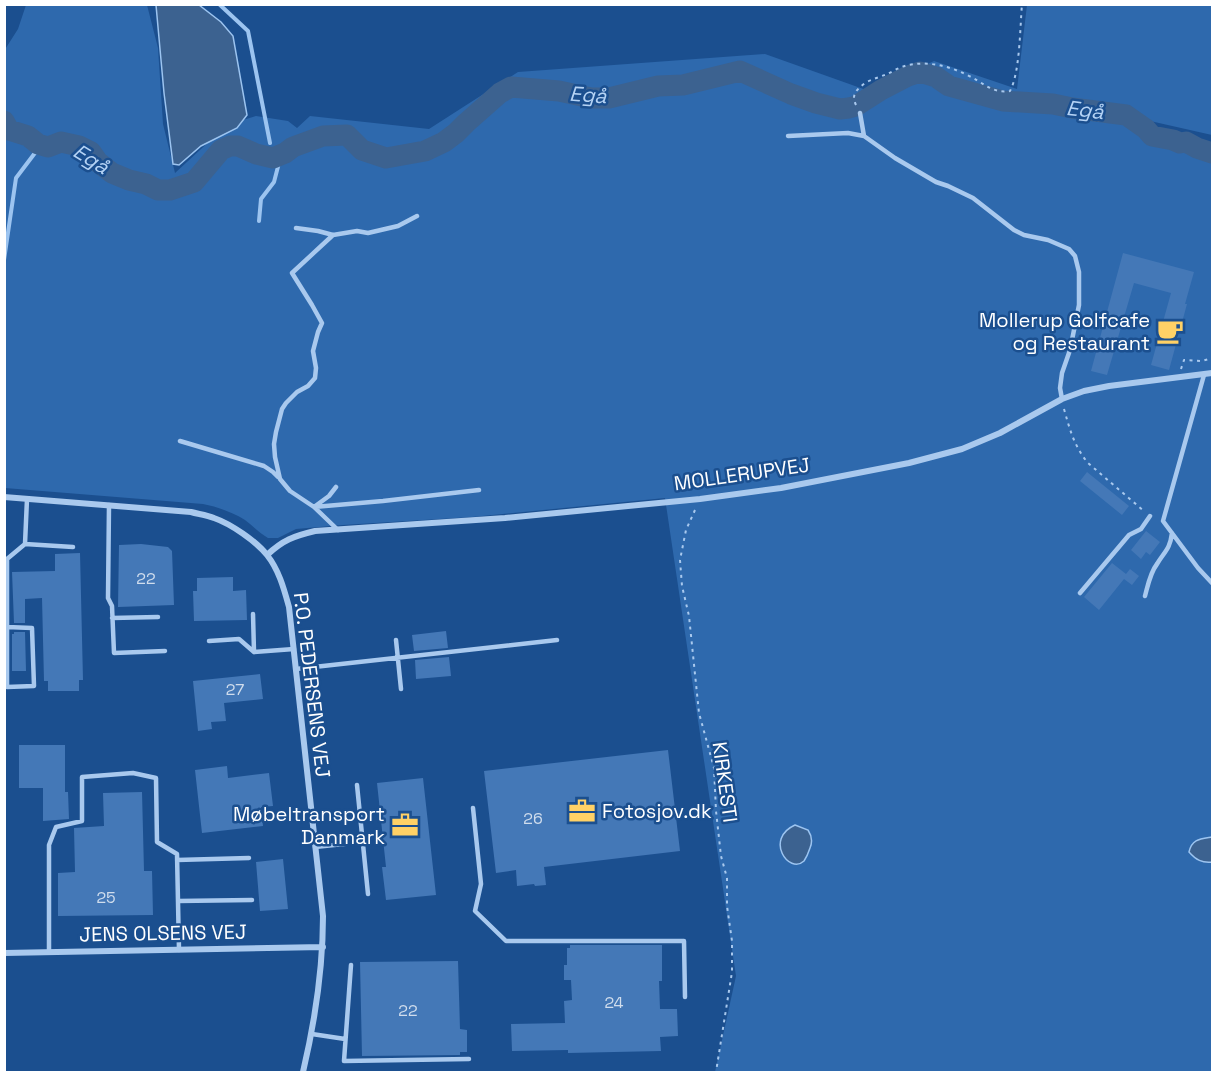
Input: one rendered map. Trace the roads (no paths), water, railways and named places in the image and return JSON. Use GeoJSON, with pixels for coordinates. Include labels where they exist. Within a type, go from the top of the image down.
{"type":"FeatureCollection","features":[{"type":"Feature","properties":{"kind":"street","name":"MOLLERUPVEJ"},"geometry":{"type":"LineString","coordinates":[[267,555],[290,538],[315,531],[505,518],[700,499],[781,488],[909,463],[962,449],[1062,399],[1084,391],[1212,374]]}},
{"type":"Feature","properties":{"kind":"street"},"geometry":{"type":"LineString","coordinates":[[4,497],[191,512],[233,527],[267,555]]}},
{"type":"Feature","properties":{"kind":"street","name":"P.O. PEDERSENS VEJ"},"geometry":{"type":"LineString","coordinates":[[267,555],[280,579],[289,607],[323,916],[323,947],[317,1002],[303,1072]]}},
{"type":"Feature","properties":{"kind":"street","name":"JENS OLSENS VEJ"},"geometry":{"type":"LineString","coordinates":[[4,953],[323,947]]}},
{"type":"Feature","properties":{"kind":"lane"},"geometry":{"type":"LineString","coordinates":[[860,113],[864,136]]}},
{"type":"Feature","properties":{"kind":"lane"},"geometry":{"type":"LineString","coordinates":[[788,136],[848,133],[864,136],[895,158],[936,182],[974,198],[1014,230],[1069,249],[1075,256],[1079,272],[1079,305],[1072,342],[1061,380],[1062,399]]}},
{"type":"Feature","properties":{"kind":"lane"},"geometry":{"type":"LineString","coordinates":[[296,228],[333,235],[357,231],[368,233],[398,225],[417,216]]}},
{"type":"Feature","properties":{"kind":"lane"},"geometry":{"type":"LineString","coordinates":[[280,479],[274,444],[279,420],[285,403],[315,378],[313,351],[322,324],[292,273],[333,235]]}},
{"type":"Feature","properties":{"kind":"lane"},"geometry":{"type":"LineString","coordinates":[[1204,375],[1163,521],[1212,583]]}},
{"type":"Feature","properties":{"kind":"lane"},"geometry":{"type":"LineString","coordinates":[[180,441],[264,466],[273,472],[290,491],[314,507],[338,530]]}},
{"type":"Feature","properties":{"kind":"lane"},"geometry":{"type":"LineString","coordinates":[[314,507],[329,496],[336,487]]}},
{"type":"Feature","properties":{"kind":"lane"},"geometry":{"type":"LineString","coordinates":[[314,507],[479,490]]}},
{"type":"Feature","properties":{"kind":"lane"},"geometry":{"type":"LineString","coordinates":[[25,544],[27,499]]}},
{"type":"Feature","properties":{"kind":"lane"},"geometry":{"type":"LineString","coordinates":[[109,505],[108,598],[112,606],[114,653],[165,651]]}},
{"type":"Feature","properties":{"kind":"lane"},"geometry":{"type":"LineString","coordinates":[[1080,592],[1129,535],[1141,529],[1150,516]]}},
{"type":"Feature","properties":{"kind":"lane"},"geometry":{"type":"LineString","coordinates":[[1145,596],[1156,564],[1171,543],[1172,533]]}},
{"type":"Feature","properties":{"kind":"lane"},"geometry":{"type":"LineString","coordinates":[[7,627],[32,628],[34,686],[7,687],[7,627],[7,559],[25,544],[73,547]]}},
{"type":"Feature","properties":{"kind":"lane"},"geometry":{"type":"LineString","coordinates":[[253,614],[254,651]]}},
{"type":"Feature","properties":{"kind":"lane"},"geometry":{"type":"LineString","coordinates":[[112,618],[158,617]]}},
{"type":"Feature","properties":{"kind":"lane"},"geometry":{"type":"LineString","coordinates":[[209,641],[240,639],[254,651],[294,649]]}},
{"type":"Feature","properties":{"kind":"lane"},"geometry":{"type":"LineString","coordinates":[[396,640],[401,689]]}},
{"type":"Feature","properties":{"kind":"lane"},"geometry":{"type":"LineString","coordinates":[[296,669],[557,640]]}},
{"type":"Feature","properties":{"kind":"lane"},"geometry":{"type":"LineString","coordinates":[[49,952],[49,845],[56,827],[82,821],[82,777],[133,773],[156,778],[157,842],[177,854],[179,950]]}},
{"type":"Feature","properties":{"kind":"lane"},"geometry":{"type":"LineString","coordinates":[[357,784],[368,894]]}},
{"type":"Feature","properties":{"kind":"lane"},"geometry":{"type":"LineString","coordinates":[[473,808],[481,884],[475,912],[506,941],[684,941],[685,996]]}},
{"type":"Feature","properties":{"kind":"lane"},"geometry":{"type":"LineString","coordinates":[[315,847],[363,842]]}},
{"type":"Feature","properties":{"kind":"lane"},"geometry":{"type":"LineString","coordinates":[[177,860],[249,858]]}},
{"type":"Feature","properties":{"kind":"lane"},"geometry":{"type":"LineString","coordinates":[[178,901],[252,900]]}},
{"type":"Feature","properties":{"kind":"lane"},"geometry":{"type":"LineString","coordinates":[[351,966],[344,1061],[469,1059]]}},
{"type":"Feature","properties":{"kind":"lane"},"geometry":{"type":"LineString","coordinates":[[312,1034],[345,1039]]}},
{"type":"Feature","properties":{"kind":"waterway"},"geometry":{"type":"LineString","coordinates":[[219,4],[248,31],[270,143]]}},
{"type":"Feature","properties":{"kind":"waterway","name":"Egå"},"geometry":{"type":"LineString","coordinates":[[4,121],[9,130],[28,136],[38,144],[48,147],[61,142],[79,146],[91,152],[98,162],[112,173],[158,190],[170,190],[194,182],[221,150],[230,146],[238,146],[273,158],[293,147],[323,136],[347,135],[362,150],[386,158],[425,151],[444,142],[500,93],[511,87],[559,91],[591,98],[609,98],[658,86],[683,85],[740,71],[791,94],[840,109],[856,106],[881,90],[920,72],[936,77],[949,86],[1003,101],[1053,104],[1126,115],[1152,136],[1180,143],[1186,142],[1212,153]]}},
{"type":"Feature","properties":{"kind":"waterway"},"geometry":{"type":"LineString","coordinates":[[4,260],[16,178],[41,145]]}},
{"type":"Feature","properties":{"kind":"waterway"},"geometry":{"type":"LineString","coordinates":[[259,221],[261,199],[274,182],[281,155]]}},
{"type":"Feature","properties":{"kind":"place","name":"Mollerup Golfcafe og Restaurant"},"geometry":{"type":"Point","coordinates":[1170,331]}},
{"type":"Feature","properties":{"kind":"place","name":"Fotosjov.dk"},"geometry":{"type":"Point","coordinates":[582,811]}},
{"type":"Feature","properties":{"kind":"place","name":"Møbeltransport Danmark"},"geometry":{"type":"Point","coordinates":[405,825]}}]}
